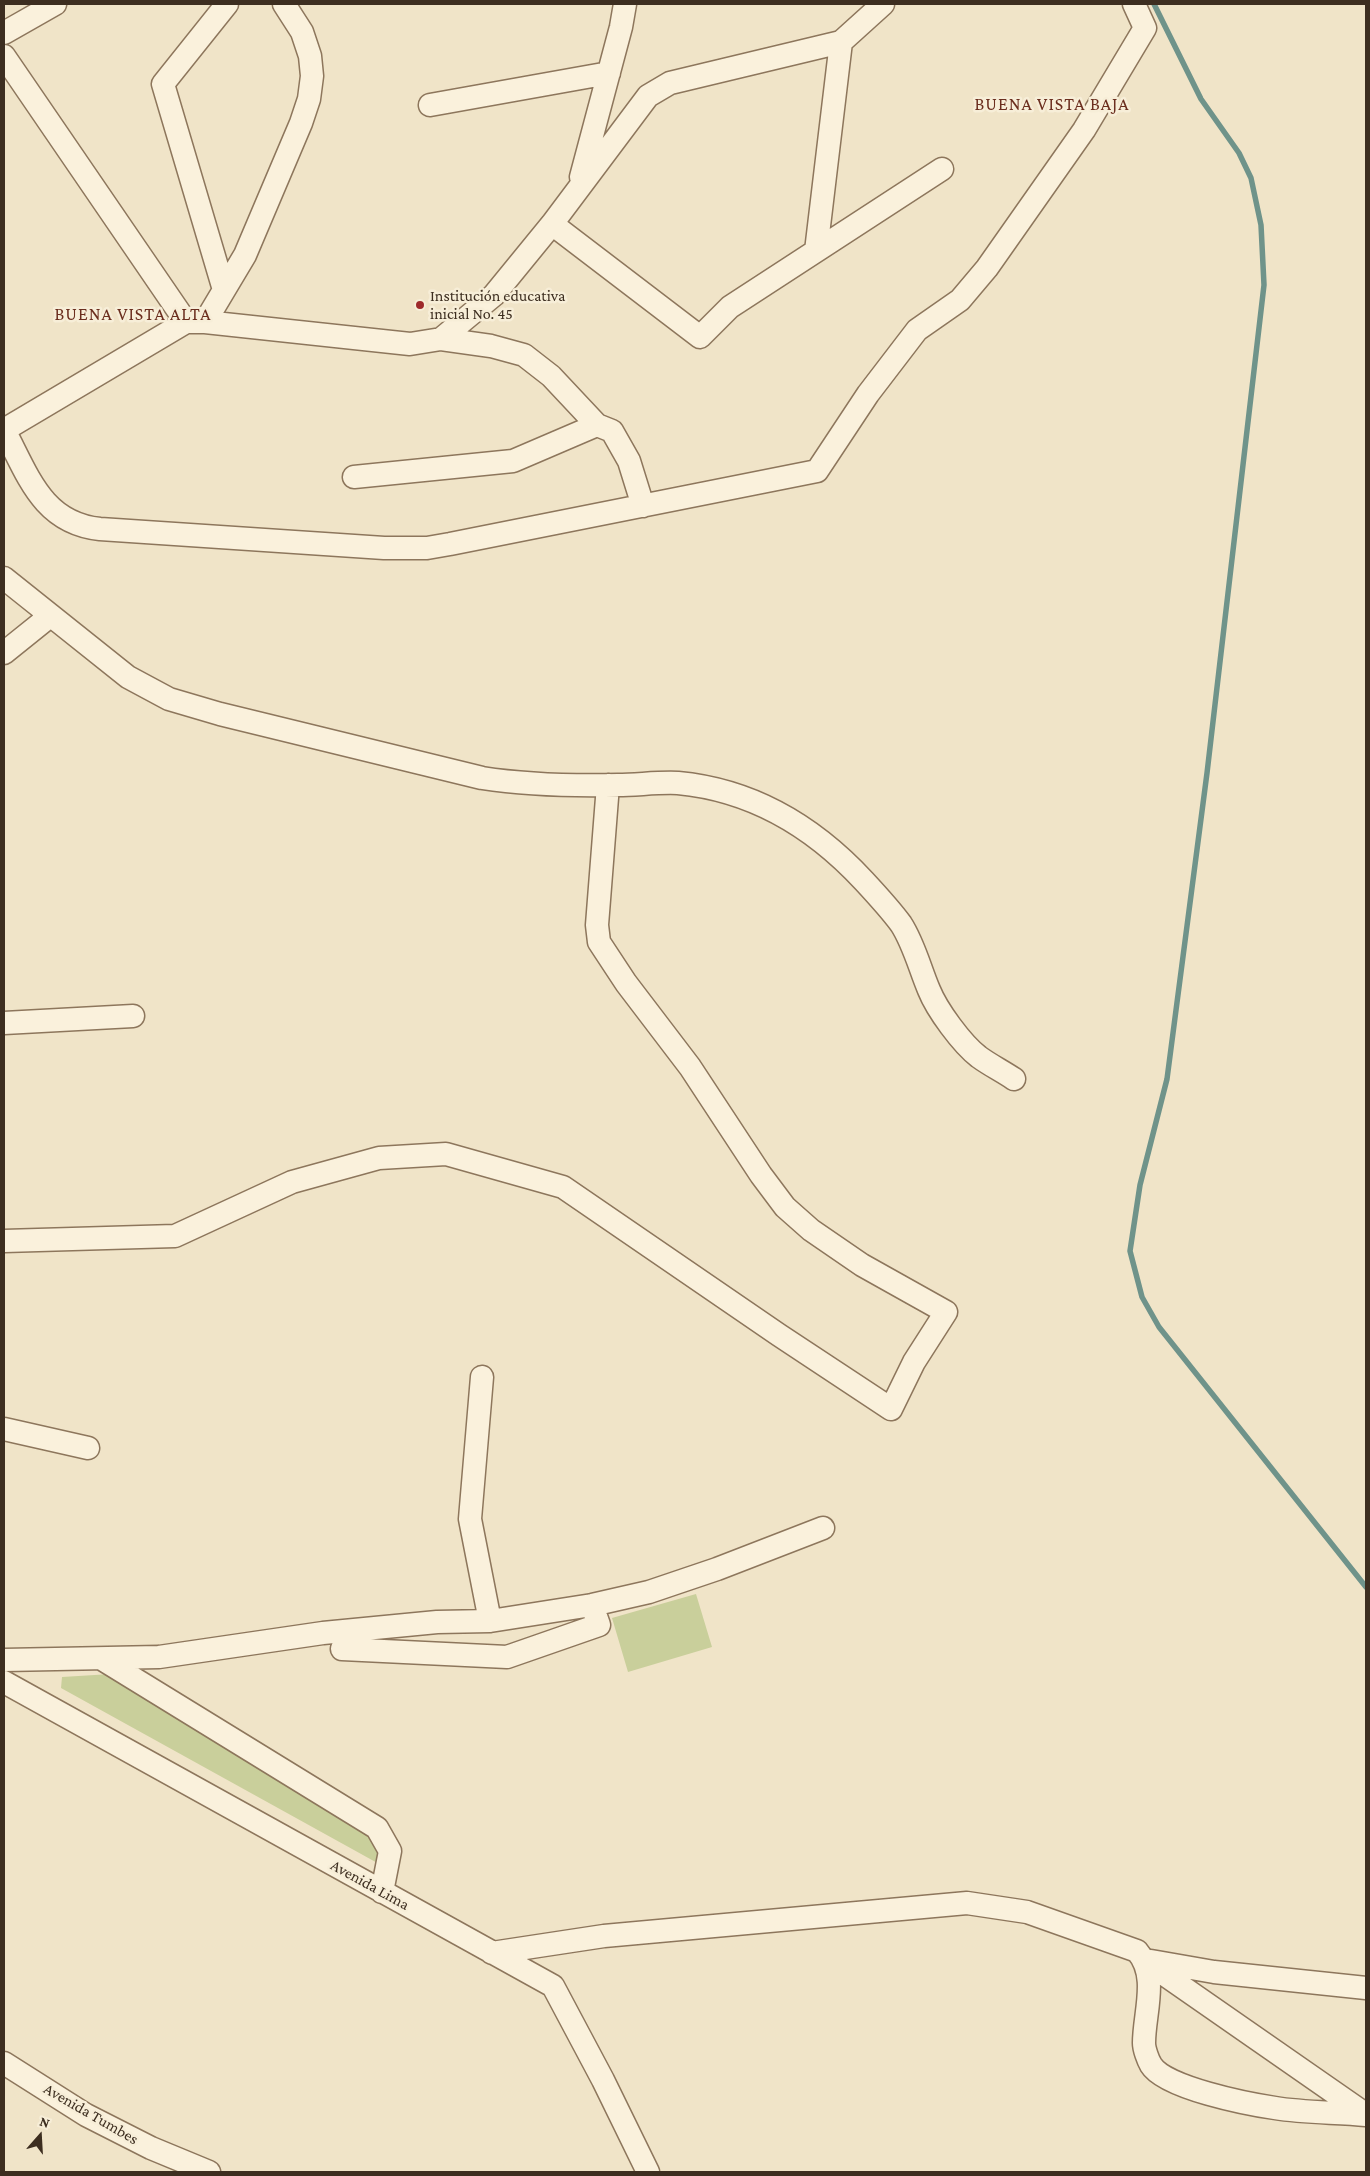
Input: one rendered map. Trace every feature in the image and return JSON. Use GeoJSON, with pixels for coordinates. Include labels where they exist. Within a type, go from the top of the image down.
{"type":"FeatureCollection","features":[{"type":"Feature","properties":{"kind":"street"},"geometry":{"type":"LineString","coordinates":[[4,33],[55,4]]}},
{"type":"Feature","properties":{"kind":"street"},"geometry":{"type":"LineString","coordinates":[[224,290],[163,84],[227,4]]}},
{"type":"Feature","properties":{"kind":"street"},"geometry":{"type":"LineString","coordinates":[[284,4],[302,32],[310,56],[312,76],[309,99],[301,123],[245,255],[224,290],[196,322],[4,430],[38,494],[46,504],[66,520],[88,528],[406,549],[450,544],[817,471],[868,394],[917,330],[960,300],[987,268],[1084,130],[1146,28],[1134,4]]}},
{"type":"Feature","properties":{"kind":"street"},"geometry":{"type":"LineString","coordinates":[[578,189],[621,27],[625,4]]}},
{"type":"Feature","properties":{"kind":"street"},"geometry":{"type":"LineString","coordinates":[[441,339],[494,295],[552,224],[648,96],[670,83],[840,42],[883,4]]}},
{"type":"Feature","properties":{"kind":"street"},"geometry":{"type":"LineString","coordinates":[[816,251],[840,42]]}},
{"type":"Feature","properties":{"kind":"street"},"geometry":{"type":"LineString","coordinates":[[4,56],[196,322],[410,344],[441,339],[491,346],[524,355],[551,376],[597,425],[612,431],[629,461],[643,506]]}},
{"type":"Feature","properties":{"kind":"street"},"geometry":{"type":"LineString","coordinates":[[430,105],[609,73]]}},
{"type":"Feature","properties":{"kind":"street"},"geometry":{"type":"LineString","coordinates":[[552,224],[700,337],[730,307],[942,169]]}},
{"type":"Feature","properties":{"kind":"street"},"geometry":{"type":"LineString","coordinates":[[354,477],[513,461],[597,425]]}},
{"type":"Feature","properties":{"kind":"street"},"geometry":{"type":"LineString","coordinates":[[4,578],[128,677],[169,699],[220,714],[482,778],[517,784],[608,785],[677,783],[731,793],[763,804],[823,841],[849,864],[901,925],[918,960],[930,993],[953,1029],[977,1056],[1014,1079]]}},
{"type":"Feature","properties":{"kind":"street"},"geometry":{"type":"LineString","coordinates":[[4,652],[50,616]]}},
{"type":"Feature","properties":{"kind":"street"},"geometry":{"type":"LineString","coordinates":[[4,1241],[175,1236],[292,1182],[379,1158],[446,1154],[563,1187],[779,1335],[892,1409],[914,1362],[946,1312],[862,1265],[811,1230],[785,1207],[761,1175],[690,1067],[626,983],[600,942],[596,925],[608,785]]}},
{"type":"Feature","properties":{"kind":"street"},"geometry":{"type":"LineString","coordinates":[[4,1023],[132,1016]]}},
{"type":"Feature","properties":{"kind":"street"},"geometry":{"type":"LineString","coordinates":[[482,1377],[470,1519],[490,1621]]}},
{"type":"Feature","properties":{"kind":"street"},"geometry":{"type":"LineString","coordinates":[[4,1429],[88,1448]]}},
{"type":"Feature","properties":{"kind":"street"},"geometry":{"type":"LineString","coordinates":[[4,1660],[102,1659],[159,1656],[288,1638],[427,1623],[490,1621],[592,1605],[649,1592],[717,1569],[823,1528]]}},
{"type":"Feature","properties":{"kind":"street"},"geometry":{"type":"LineString","coordinates":[[342,1650],[507,1657],[599,1625],[592,1605]]}},
{"type":"Feature","properties":{"kind":"street"},"geometry":{"type":"LineString","coordinates":[[102,1659],[377,1828],[390,1851],[382,1892]]}},
{"type":"Feature","properties":{"kind":"street","name":"Avenida Lima"},"geometry":{"type":"LineString","coordinates":[[4,1682],[553,1986],[603,2080],[648,2172]]}},
{"type":"Feature","properties":{"kind":"street"},"geometry":{"type":"LineString","coordinates":[[492,1952],[604,1936],[967,1904],[1027,1912],[1137,1951],[1146,1960],[1366,2115]]}},
{"type":"Feature","properties":{"kind":"street"},"geometry":{"type":"LineString","coordinates":[[1146,1960],[1214,1972],[1366,1988]]}},
{"type":"Feature","properties":{"kind":"street"},"geometry":{"type":"LineString","coordinates":[[1146,1960],[1149,1991],[1144,2045],[1151,2066],[1172,2081],[1209,2094],[1275,2108],[1366,2115]]}},
{"type":"Feature","properties":{"kind":"street","name":"Avenida Tumbes"},"geometry":{"type":"LineString","coordinates":[[4,2063],[86,2114],[150,2148],[209,2172]]}},
{"type":"Feature","properties":{"kind":"green space"},"geometry":{"type":"Polygon","coordinates":[[[696,1594],[712,1647],[628,1672],[612,1618],[696,1594]]]}},
{"type":"Feature","properties":{"kind":"green space"},"geometry":{"type":"Polygon","coordinates":[[[111,1674],[371,1830],[385,1856],[381,1865],[61,1688],[62,1677],[111,1674]]]}},
{"type":"Feature","properties":{"kind":"waterway"},"geometry":{"type":"LineString","coordinates":[[1154,4],[1201,99],[1239,153],[1251,178],[1261,225],[1264,285],[1207,773],[1167,1079],[1140,1185],[1130,1251],[1142,1297],[1159,1327],[1366,1587]]}},
{"type":"Feature","properties":{"kind":"place","name":"Institución educativa inicial No. 45"},"geometry":{"type":"Point","coordinates":[420,305]}},
{"type":"Feature","properties":{"kind":"district","name":"BUENA VISTA BAJA"},"geometry":{"type":"Point","coordinates":[1052,104]}},
{"type":"Feature","properties":{"kind":"district","name":"BUENA VISTA ALTA"},"geometry":{"type":"Point","coordinates":[133,314]}}]}
